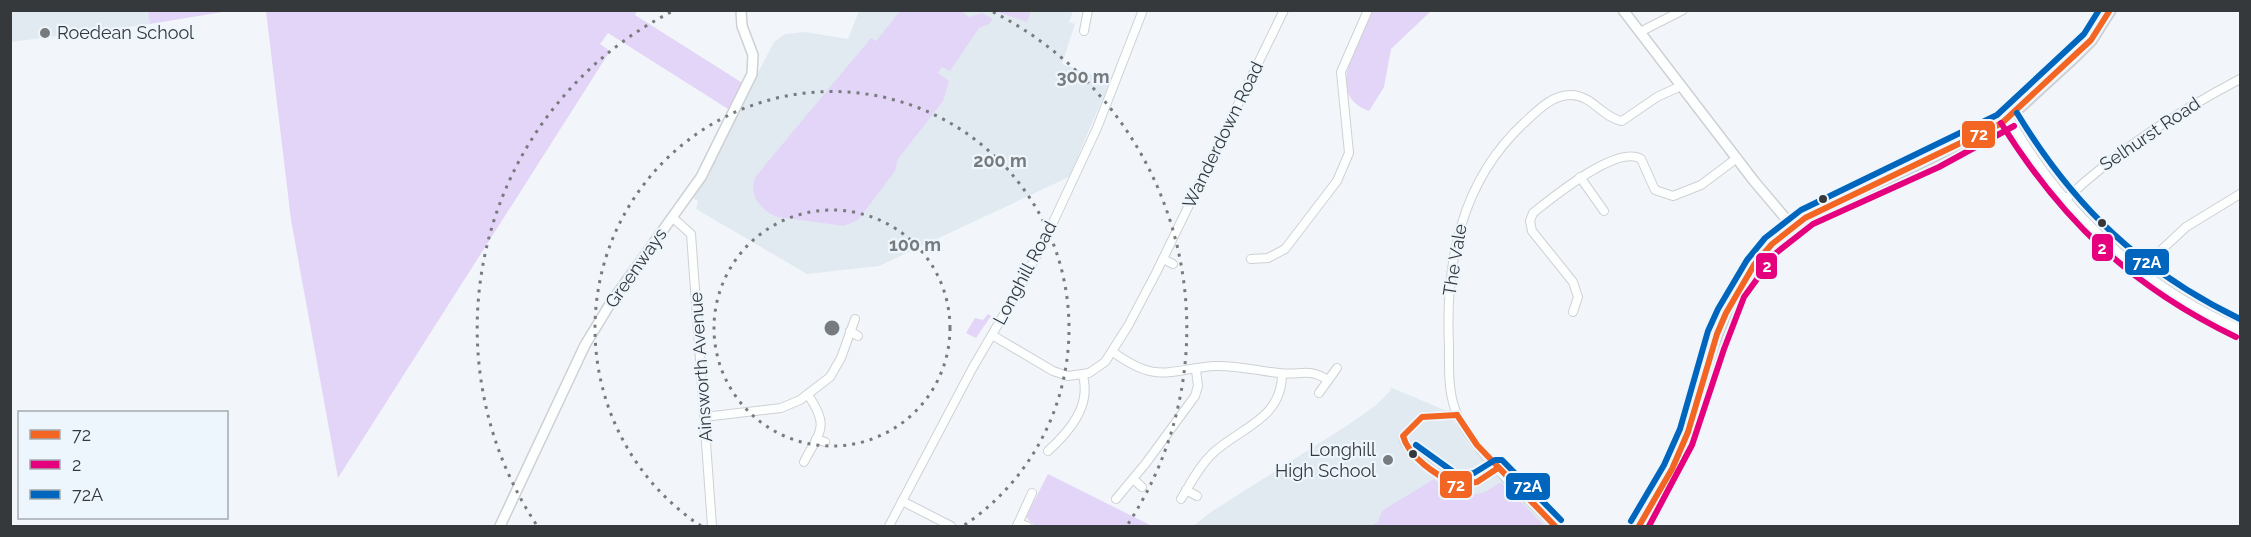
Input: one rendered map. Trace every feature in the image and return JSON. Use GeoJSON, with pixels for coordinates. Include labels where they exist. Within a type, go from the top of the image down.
{"type":"FeatureCollection","features":[{"type":"Feature","properties":{"kind":"main road"},"geometry":{"type":"LineString","coordinates":[[1639,526],[1672,469],[1688,432],[1717,334],[1726,313],[1754,265],[1792,226],[1978,136],[2009,118],[2091,40],[2110,10]]}},
{"type":"Feature","properties":{"kind":"street","name":"Greenways"},"geometry":{"type":"LineString","coordinates":[[500,526],[585,345],[610,304],[700,177],[752,74],[753,55],[742,27],[741,10]]}},
{"type":"Feature","properties":{"kind":"street","name":"Longhill Road"},"geometry":{"type":"LineString","coordinates":[[889,526],[1035,259],[1082,162],[1143,10]]}},
{"type":"Feature","properties":{"kind":"street","name":"Wanderdown Road"},"geometry":{"type":"LineString","coordinates":[[1083,375],[1096,370],[1113,352],[1163,259],[1284,10]]}},
{"type":"Feature","properties":{"kind":"street"},"geometry":{"type":"LineString","coordinates":[[1251,259],[1268,258],[1285,249],[1337,181],[1349,153],[1341,72],[1368,10]]}},
{"type":"Feature","properties":{"kind":"street"},"geometry":{"type":"LineString","coordinates":[[1623,10],[1792,226]]}},
{"type":"Feature","properties":{"kind":"street"},"geometry":{"type":"LineString","coordinates":[[1640,32],[1683,10]]}},
{"type":"Feature","properties":{"kind":"street"},"geometry":{"type":"LineString","coordinates":[[1084,31],[1087,11]]}},
{"type":"Feature","properties":{"kind":"street","name":"Selhurst Road"},"geometry":{"type":"LineString","coordinates":[[2066,199],[2091,174],[2141,136],[2196,102],[2241,79]]}},
{"type":"Feature","properties":{"kind":"street","name":"The Vale"},"geometry":{"type":"LineString","coordinates":[[1555,526],[1498,468],[1468,433],[1457,415],[1453,400],[1449,355],[1450,276],[1462,218],[1490,162],[1515,131],[1555,98],[1570,95],[1586,98],[1622,121],[1657,97],[1681,86]]}},
{"type":"Feature","properties":{"kind":"street"},"geometry":{"type":"LineString","coordinates":[[2009,118],[2066,199],[2103,239],[2140,270],[2197,307],[2241,329]]}},
{"type":"Feature","properties":{"kind":"street"},"geometry":{"type":"LineString","coordinates":[[1573,312],[1578,297],[1573,282],[1532,231],[1530,221],[1533,213],[1591,169],[1637,156],[1645,165],[1655,190],[1673,196],[1701,185],[1737,158]]}},
{"type":"Feature","properties":{"kind":"street"},"geometry":{"type":"LineString","coordinates":[[1580,177],[1604,211]]}},
{"type":"Feature","properties":{"kind":"street"},"geometry":{"type":"LineString","coordinates":[[2140,270],[2186,227],[2241,194]]}},
{"type":"Feature","properties":{"kind":"street","name":"Ainsworth Avenue"},"geometry":{"type":"LineString","coordinates":[[672,218],[691,234],[712,526]]}},
{"type":"Feature","properties":{"kind":"street"},"geometry":{"type":"LineString","coordinates":[[1163,259],[1173,264]]}},
{"type":"Feature","properties":{"kind":"street"},"geometry":{"type":"LineString","coordinates":[[704,417],[786,407],[808,395],[824,383],[840,362],[855,319]]}},
{"type":"Feature","properties":{"kind":"street"},"geometry":{"type":"LineString","coordinates":[[849,331],[858,336]]}},
{"type":"Feature","properties":{"kind":"street"},"geometry":{"type":"LineString","coordinates":[[992,335],[1057,373],[1083,375],[1086,393],[1083,407],[1059,441],[1048,451]]}},
{"type":"Feature","properties":{"kind":"street"},"geometry":{"type":"LineString","coordinates":[[1113,352],[1138,368],[1151,372],[1168,374],[1234,366],[1282,374],[1310,371],[1328,380]]}},
{"type":"Feature","properties":{"kind":"street"},"geometry":{"type":"LineString","coordinates":[[1319,393],[1337,368]]}},
{"type":"Feature","properties":{"kind":"street"},"geometry":{"type":"LineString","coordinates":[[1116,499],[1195,396],[1198,386],[1196,370]]}},
{"type":"Feature","properties":{"kind":"street"},"geometry":{"type":"LineString","coordinates":[[1181,499],[1199,468],[1214,452],[1274,405],[1282,391],[1282,374]]}},
{"type":"Feature","properties":{"kind":"street"},"geometry":{"type":"LineString","coordinates":[[804,462],[820,440],[822,421],[808,395]]}},
{"type":"Feature","properties":{"kind":"street"},"geometry":{"type":"LineString","coordinates":[[1457,415],[1422,417],[1403,436],[1403,441],[1411,452],[1456,485],[1477,482],[1498,468]]}},
{"type":"Feature","properties":{"kind":"street"},"geometry":{"type":"LineString","coordinates":[[1133,479],[1142,487]]}},
{"type":"Feature","properties":{"kind":"street"},"geometry":{"type":"LineString","coordinates":[[1186,490],[1197,496]]}},
{"type":"Feature","properties":{"kind":"street"},"geometry":{"type":"LineString","coordinates":[[1027,526],[1017,525],[1032,493]]}},
{"type":"Feature","properties":{"kind":"street"},"geometry":{"type":"LineString","coordinates":[[902,501],[951,526]]}},
{"type":"Feature","properties":{"kind":"shaded area"},"geometry":{"type":"Polygon","coordinates":[[[148,10],[229,11],[150,24],[148,10]]]}},
{"type":"Feature","properties":{"kind":"shaded area"},"geometry":{"type":"Polygon","coordinates":[[[1001,10],[1031,11],[1027,22],[1000,13],[1001,10]]]}},
{"type":"Feature","properties":{"kind":"shaded area","name":"Roedean School"},"geometry":{"type":"Polygon","coordinates":[[[10,11],[148,11],[150,24],[11,42],[10,11]]]}},
{"type":"Feature","properties":{"kind":"shaded area"},"geometry":{"type":"Polygon","coordinates":[[[266,11],[637,11],[635,15],[744,84],[732,110],[728,109],[608,33],[600,44],[610,51],[338,478],[291,220],[266,11]]]}},
{"type":"Feature","properties":{"kind":"shaded area"},"geometry":{"type":"Polygon","coordinates":[[[859,11],[1073,11],[1069,22],[1075,24],[1062,64],[1110,81],[1069,177],[879,266],[807,274],[696,209],[698,201],[694,199],[694,195],[774,42],[785,34],[805,32],[848,39],[859,11]]]}},
{"type":"Feature","properties":{"kind":"shaded area"},"geometry":{"type":"Polygon","coordinates":[[[900,11],[961,11],[969,17],[982,13],[993,19],[989,24],[979,28],[950,71],[942,67],[938,73],[949,81],[943,101],[898,159],[895,171],[858,220],[844,226],[778,217],[766,211],[757,201],[753,189],[756,176],[871,38],[876,41],[900,11]]]}},
{"type":"Feature","properties":{"kind":"shaded area"},"geometry":{"type":"Polygon","coordinates":[[[1373,11],[1431,11],[1391,49],[1384,87],[1369,111],[1355,103],[1348,93],[1346,80],[1353,52],[1373,11]]]}},
{"type":"Feature","properties":{"kind":"shaded area"},"geometry":{"type":"Polygon","coordinates":[[[988,314],[991,316],[976,338],[966,333],[975,318],[983,320],[988,314]]]}},
{"type":"Feature","properties":{"kind":"shaded area","name":"Longhill High School"},"geometry":{"type":"Polygon","coordinates":[[[1390,387],[1447,411],[1469,445],[1547,526],[1193,526],[1211,512],[1351,423],[1375,406],[1391,390],[1390,387]]]}},
{"type":"Feature","properties":{"kind":"shaded area"},"geometry":{"type":"Polygon","coordinates":[[[1048,474],[1152,526],[1034,526],[1026,517],[1048,474]]]}},
{"type":"Feature","properties":{"kind":"shaded area"},"geometry":{"type":"Polygon","coordinates":[[[1434,479],[1455,498],[1485,492],[1501,482],[1545,526],[1371,526],[1378,522],[1382,511],[1434,479]]]}},
{"type":"Feature","properties":{"kind":"transit line","name":"72A"},"geometry":{"type":"LineString","coordinates":[[1631,521],[1664,465],[1680,429],[1708,331],[1718,309],[1747,260],[1765,238],[1801,210],[1997,115],[2084,34],[2099,10]]}},
{"type":"Feature","properties":{"kind":"transit line","name":"72"},"geometry":{"type":"LineString","coordinates":[[1639,526],[1672,469],[1688,432],[1717,334],[1726,313],[1754,265],[1772,244],[1805,218],[2002,123],[2091,40],[2110,10]]}},
{"type":"Feature","properties":{"kind":"transit line","name":"72A"},"geometry":{"type":"LineString","coordinates":[[2017,113],[2062,178],[2113,233],[2171,280],[2240,319]]}},
{"type":"Feature","properties":{"kind":"transit line","name":"2"},"geometry":{"type":"LineString","coordinates":[[2001,123],[2049,191],[2102,248],[2164,296],[2236,337]]}},
{"type":"Feature","properties":{"kind":"transit line","name":"2"},"geometry":{"type":"LineString","coordinates":[[1649,526],[1692,445],[1744,297],[1776,253],[1813,224],[1939,167],[2014,126]]}},
{"type":"Feature","properties":{"kind":"transit line","name":"72"},"geometry":{"type":"LineString","coordinates":[[1457,415],[1422,417],[1403,436],[1406,444],[1424,465],[1455,485],[1477,482],[1498,468]]}},
{"type":"Feature","properties":{"kind":"transit line","name":"72"},"geometry":{"type":"LineString","coordinates":[[1457,415],[1477,445],[1555,526]]}},
{"type":"Feature","properties":{"kind":"transit line","name":"72A"},"geometry":{"type":"LineString","coordinates":[[1416,445],[1459,476],[1474,473],[1495,460],[1502,460],[1561,520]]}},
{"type":"Feature","properties":{"kind":"place","name":"Roedean School"},"geometry":{"type":"Point","coordinates":[45,33]}},
{"type":"Feature","properties":{"kind":"place","name":"Longhill High School"},"geometry":{"type":"Point","coordinates":[1388,460]}}]}
